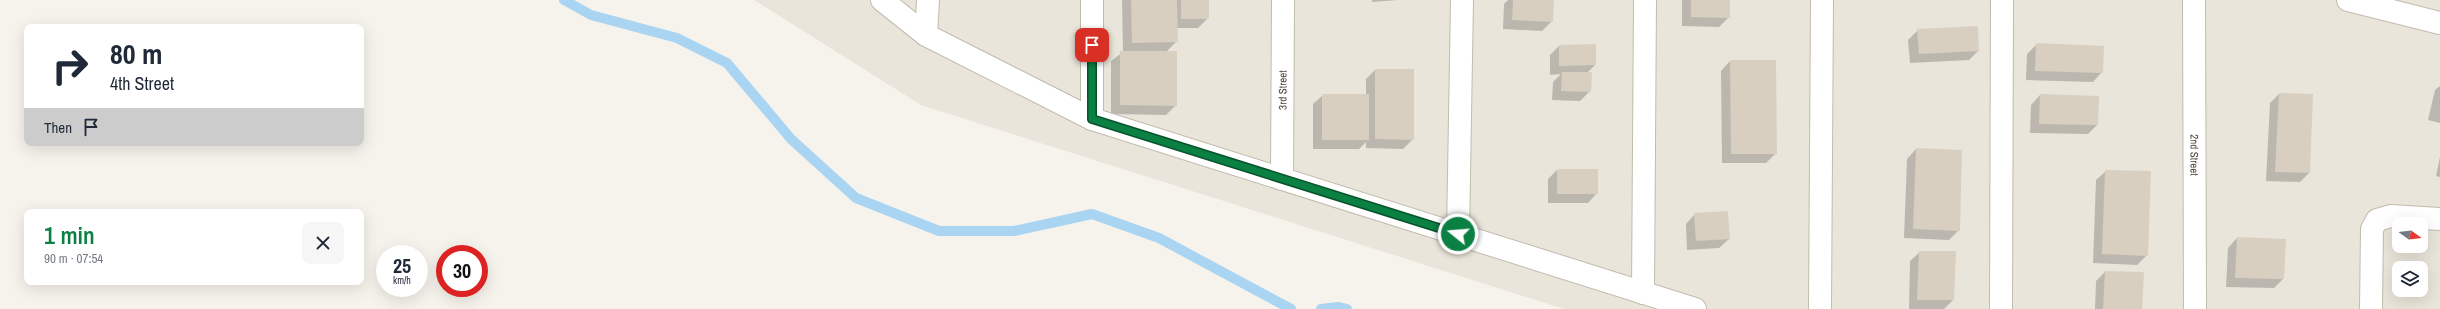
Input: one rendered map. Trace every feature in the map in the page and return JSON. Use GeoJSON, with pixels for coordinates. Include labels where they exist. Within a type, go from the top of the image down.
{"type":"FeatureCollection","features":[{"type":"Feature","properties":{"kind":"street"},"geometry":{"type":"LineString","coordinates":[[882,0],[926,35],[1092,119],[1695,309]]}},
{"type":"Feature","properties":{"kind":"street"},"geometry":{"type":"LineString","coordinates":[[926,35],[928,0]]}},
{"type":"Feature","properties":{"kind":"street"},"geometry":{"type":"LineString","coordinates":[[1092,0],[1092,119]]}},
{"type":"Feature","properties":{"kind":"street","name":"3rd Street"},"geometry":{"type":"LineString","coordinates":[[1282,179],[1283,0]]}},
{"type":"Feature","properties":{"kind":"street"},"geometry":{"type":"LineString","coordinates":[[1458,234],[1462,0]]}},
{"type":"Feature","properties":{"kind":"street"},"geometry":{"type":"LineString","coordinates":[[1643,293],[1645,0]]}},
{"type":"Feature","properties":{"kind":"street"},"geometry":{"type":"LineString","coordinates":[[1820,309],[1822,0]]}},
{"type":"Feature","properties":{"kind":"street"},"geometry":{"type":"LineString","coordinates":[[2001,309],[2002,0]]}},
{"type":"Feature","properties":{"kind":"street","name":"2nd Street"},"geometry":{"type":"LineString","coordinates":[[2194,0],[2195,309]]}},
{"type":"Feature","properties":{"kind":"street"},"geometry":{"type":"LineString","coordinates":[[2348,0],[2440,23]]}},
{"type":"Feature","properties":{"kind":"street"},"geometry":{"type":"LineString","coordinates":[[2371,309],[2372,230],[2377,220],[2391,216],[2440,219]]}},
{"type":"Feature","properties":{"kind":"shaded area"},"geometry":{"type":"Polygon","coordinates":[[[754,0],[2440,0],[2440,309],[1564,309],[921,105],[754,0]]]}},
{"type":"Feature","properties":{"kind":"building"},"geometry":{"type":"Polygon","coordinates":[[[1131,0],[1177,0],[1178,42],[1132,43],[1131,0]]]}},
{"type":"Feature","properties":{"kind":"building"},"geometry":{"type":"Polygon","coordinates":[[[1181,0],[1209,0],[1209,19],[1181,19],[1181,0]]]}},
{"type":"Feature","properties":{"kind":"building"},"geometry":{"type":"Polygon","coordinates":[[[1513,0],[1554,0],[1553,22],[1512,20],[1513,0]]]}},
{"type":"Feature","properties":{"kind":"building"},"geometry":{"type":"Polygon","coordinates":[[[1691,0],[1730,0],[1730,18],[1691,17],[1691,0]]]}},
{"type":"Feature","properties":{"kind":"building"},"geometry":{"type":"Polygon","coordinates":[[[1978,26],[1979,51],[1919,54],[1917,29],[1978,26]]]}},
{"type":"Feature","properties":{"kind":"building"},"geometry":{"type":"Polygon","coordinates":[[[2036,43],[2104,46],[2103,73],[2035,71],[2036,43]]]}},
{"type":"Feature","properties":{"kind":"building"},"geometry":{"type":"Polygon","coordinates":[[[1596,44],[1596,65],[1559,66],[1559,45],[1596,44]]]}},
{"type":"Feature","properties":{"kind":"building"},"geometry":{"type":"Polygon","coordinates":[[[1120,51],[1177,51],[1177,106],[1120,105],[1120,51]]]}},
{"type":"Feature","properties":{"kind":"building"},"geometry":{"type":"Polygon","coordinates":[[[1730,60],[1776,60],[1777,154],[1731,154],[1730,60]]]}},
{"type":"Feature","properties":{"kind":"building"},"geometry":{"type":"Polygon","coordinates":[[[1375,69],[1414,69],[1414,140],[1375,139],[1375,69]]]}},
{"type":"Feature","properties":{"kind":"building"},"geometry":{"type":"Polygon","coordinates":[[[1562,72],[1592,72],[1591,92],[1561,91],[1562,72]]]}},
{"type":"Feature","properties":{"kind":"building"},"geometry":{"type":"Polygon","coordinates":[[[2279,93],[2313,94],[2310,173],[2275,172],[2279,93]]]}},
{"type":"Feature","properties":{"kind":"building"},"geometry":{"type":"Polygon","coordinates":[[[1322,94],[1369,94],[1369,140],[1322,140],[1322,94]]]}},
{"type":"Feature","properties":{"kind":"building"},"geometry":{"type":"Polygon","coordinates":[[[2040,94],[2099,96],[2098,125],[2039,124],[2040,94]]]}},
{"type":"Feature","properties":{"kind":"building"},"geometry":{"type":"Polygon","coordinates":[[[1916,148],[1962,150],[1960,231],[1913,229],[1916,148]]]}},
{"type":"Feature","properties":{"kind":"building"},"geometry":{"type":"Polygon","coordinates":[[[1557,169],[1598,169],[1598,194],[1557,194],[1557,169]]]}},
{"type":"Feature","properties":{"kind":"building"},"geometry":{"type":"Polygon","coordinates":[[[2105,170],[2151,171],[2148,256],[2102,254],[2105,170]]]}},
{"type":"Feature","properties":{"kind":"building"},"geometry":{"type":"Polygon","coordinates":[[[1728,211],[1730,239],[1696,241],[1694,213],[1728,211]]]}},
{"type":"Feature","properties":{"kind":"building"},"geometry":{"type":"Polygon","coordinates":[[[2237,237],[2286,239],[2284,279],[2235,278],[2237,237]]]}},
{"type":"Feature","properties":{"kind":"building"},"geometry":{"type":"Polygon","coordinates":[[[1919,251],[1956,251],[1954,300],[1917,300],[1919,251]]]}},
{"type":"Feature","properties":{"kind":"building"},"geometry":{"type":"Polygon","coordinates":[[[2105,271],[2144,272],[2142,309],[2103,309],[2105,271]]]}},
{"type":"Feature","properties":{"kind":"waterway"},"geometry":{"type":"LineString","coordinates":[[564,0],[591,15],[677,38],[727,63],[791,139],[856,198],[939,231],[1014,231],[1092,214],[1159,238],[1291,309]]}},
{"type":"Feature","properties":{"kind":"waterway"},"geometry":{"type":"LineString","coordinates":[[1321,309],[1339,307],[1347,309]]}},
{"type":"Feature","properties":{"kind":"route"},"geometry":{"type":"LineString","coordinates":[[1092,45],[1092,119],[1458,234]]}}]}
